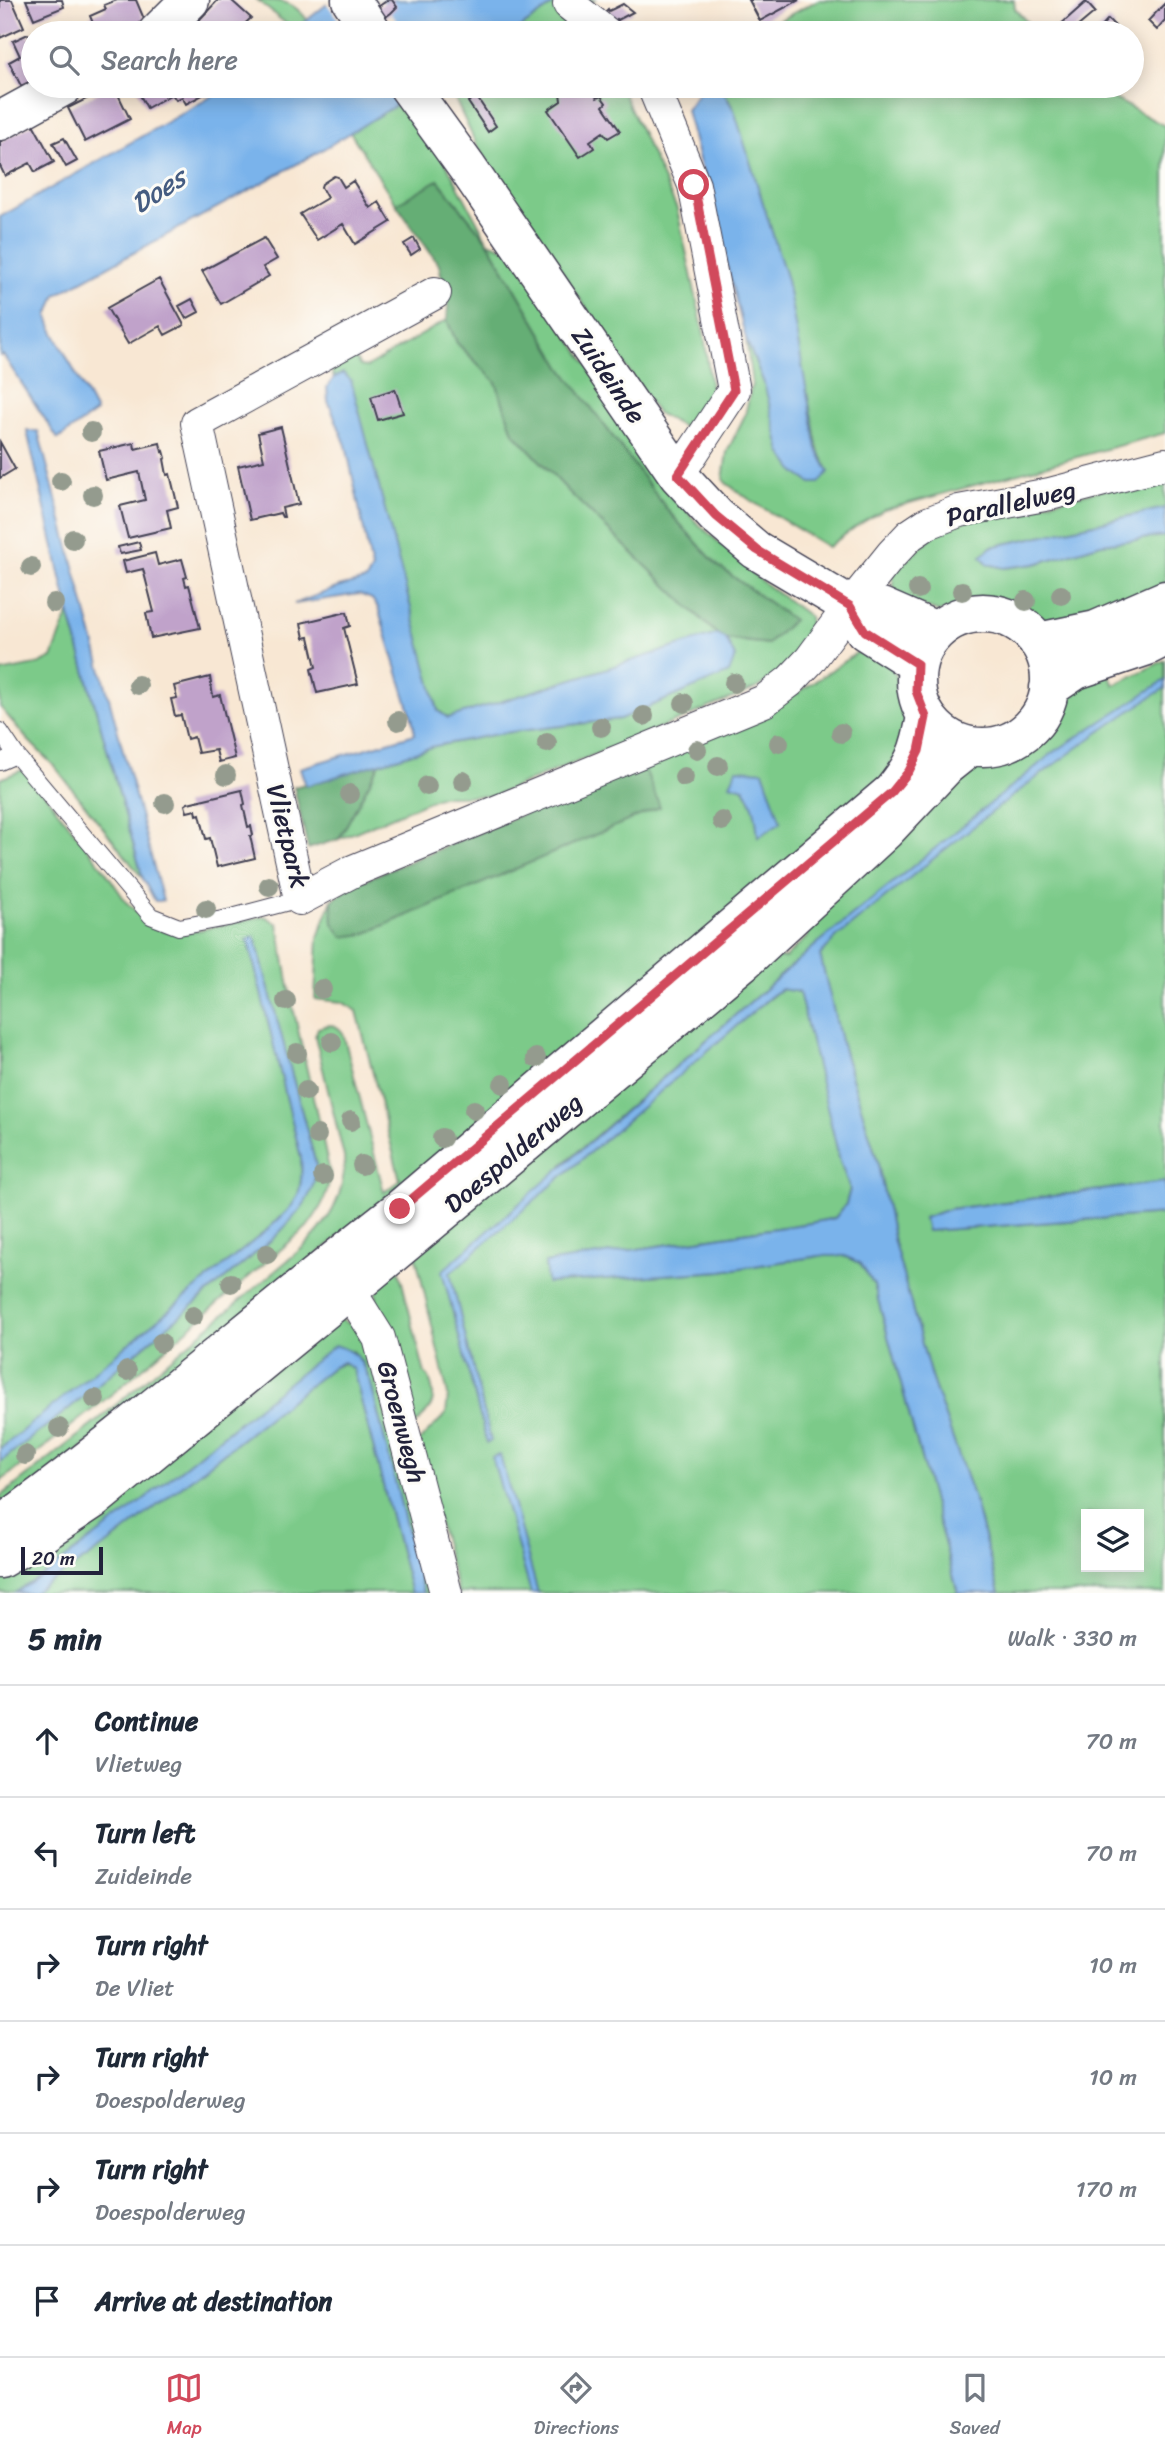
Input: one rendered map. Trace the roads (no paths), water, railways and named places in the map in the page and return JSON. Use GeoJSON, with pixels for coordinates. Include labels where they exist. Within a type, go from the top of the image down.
{"type":"FeatureCollection","features":[{"type":"Feature","properties":{"kind":"main road"},"geometry":{"type":"LineString","coordinates":[[169,21],[190,0]]}},
{"type":"Feature","properties":{"kind":"main road"},"geometry":{"type":"LineString","coordinates":[[351,0],[365,21]]}},
{"type":"Feature","properties":{"kind":"main road"},"geometry":{"type":"LineString","coordinates":[[0,121],[42,98]]}},
{"type":"Feature","properties":{"kind":"main road","name":"Zuideinde"},"geometry":{"type":"LineString","coordinates":[[417,98],[678,475],[716,516],[757,550],[850,606],[865,631],[917,664]]}},
{"type":"Feature","properties":{"kind":"main road"},"geometry":{"type":"LineString","coordinates":[[1038,642],[1096,630],[1165,600]]}},
{"type":"Feature","properties":{"kind":"main road","name":"Zuideinde"},"geometry":{"type":"LineString","coordinates":[[850,606],[881,607],[936,631]]}},
{"type":"Feature","properties":{"kind":"main road"},"geometry":{"type":"LineString","coordinates":[[989,613],[1017,622],[1038,642],[1048,664],[1049,688],[1038,718],[1023,734],[993,746],[971,746],[946,736],[926,717],[916,691],[917,664],[921,652],[936,631],[961,616],[989,613]]}},
{"type":"Feature","properties":{"kind":"main road"},"geometry":{"type":"LineString","coordinates":[[1049,688],[1076,670],[1147,646],[1165,637]]}},
{"type":"Feature","properties":{"kind":"main road","name":"Doespolderweg"},"geometry":{"type":"LineString","coordinates":[[0,1559],[94,1499],[339,1277],[400,1209],[892,792],[909,771],[919,751],[926,717]]}},
{"type":"Feature","properties":{"kind":"main road","name":"Doespolderweg"},"geometry":{"type":"LineString","coordinates":[[0,1526],[339,1277],[744,961],[885,831],[946,766],[971,746]]}},
{"type":"Feature","properties":{"kind":"street"},"geometry":{"type":"LineString","coordinates":[[569,4],[591,21]]}},
{"type":"Feature","properties":{"kind":"street"},"geometry":{"type":"LineString","coordinates":[[658,98],[694,185],[734,390],[678,475]]}},
{"type":"Feature","properties":{"kind":"street","name":"Vlietpark"},"geometry":{"type":"LineString","coordinates":[[435,293],[197,423],[300,899],[353,872],[764,701],[790,681],[810,660],[850,606]]}},
{"type":"Feature","properties":{"kind":"street","name":"Parallelweg"},"geometry":{"type":"LineString","coordinates":[[850,606],[892,554],[928,523],[959,512],[1050,494],[1165,464]]}},
{"type":"Feature","properties":{"kind":"street","name":"Groenwegh"},"geometry":{"type":"LineString","coordinates":[[339,1277],[379,1338],[446,1593]]}},
{"type":"Feature","properties":{"kind":"lane"},"geometry":{"type":"LineString","coordinates":[[0,731],[16,755],[151,916],[179,927],[228,918],[300,899]]}},
{"type":"Feature","properties":{"kind":"lane"},"geometry":{"type":"LineString","coordinates":[[0,762],[16,755]]}},
{"type":"Feature","properties":{"kind":"water"},"geometry":{"type":"Polygon","coordinates":[[[332,0],[560,0],[530,21],[306,21],[332,0]]]}},
{"type":"Feature","properties":{"kind":"water","name":"Does"},"geometry":{"type":"Polygon","coordinates":[[[209,98],[408,98],[310,157],[56,295],[48,316],[53,331],[96,412],[58,439],[3,355],[0,356],[0,217],[209,98]]]}},
{"type":"Feature","properties":{"kind":"water"},"geometry":{"type":"Polygon","coordinates":[[[695,98],[727,98],[734,110],[787,280],[817,449],[829,472],[819,483],[811,483],[796,473],[781,452],[764,383],[746,339],[686,110],[695,98]]]}},
{"type":"Feature","properties":{"kind":"water"},"geometry":{"type":"Polygon","coordinates":[[[343,373],[351,380],[438,711],[448,718],[717,634],[726,639],[735,657],[729,673],[620,719],[503,733],[435,746],[306,786],[300,768],[415,734],[378,608],[372,599],[359,594],[294,604],[366,580],[372,569],[346,445],[328,401],[327,387],[334,378],[343,373]]]}},
{"type":"Feature","properties":{"kind":"water"},"geometry":{"type":"Polygon","coordinates":[[[27,431],[38,431],[163,901],[155,901],[143,879],[69,612],[27,431]]]}},
{"type":"Feature","properties":{"kind":"water"},"geometry":{"type":"Polygon","coordinates":[[[1165,508],[1165,536],[1101,544],[1035,564],[1004,568],[988,564],[981,556],[991,547],[1165,508]]]}},
{"type":"Feature","properties":{"kind":"water"},"geometry":{"type":"Polygon","coordinates":[[[1165,680],[1165,688],[1080,746],[998,808],[837,937],[820,955],[842,1045],[877,1160],[894,1242],[931,1377],[974,1499],[999,1593],[958,1593],[874,1285],[860,1263],[844,1256],[819,1256],[722,1271],[547,1283],[545,1263],[835,1218],[846,1204],[850,1189],[840,1161],[799,992],[781,989],[770,997],[450,1273],[491,1441],[487,1443],[442,1271],[818,943],[1054,752],[1165,680]]]}},
{"type":"Feature","properties":{"kind":"water"},"geometry":{"type":"Polygon","coordinates":[[[737,769],[763,771],[781,822],[758,837],[748,794],[744,788],[730,784],[737,769]]]}},
{"type":"Feature","properties":{"kind":"water"},"geometry":{"type":"Polygon","coordinates":[[[255,937],[316,1165],[309,1196],[276,1236],[67,1410],[0,1462],[0,1449],[267,1230],[296,1200],[301,1183],[301,1158],[248,939],[255,937]]]}},
{"type":"Feature","properties":{"kind":"water"},"geometry":{"type":"Polygon","coordinates":[[[1165,1182],[1165,1214],[927,1231],[924,1218],[949,1209],[1165,1182]]]}},
{"type":"Feature","properties":{"kind":"water"},"geometry":{"type":"Polygon","coordinates":[[[335,1345],[358,1358],[370,1381],[423,1593],[411,1593],[353,1369],[343,1362],[330,1369],[111,1542],[33,1593],[15,1593],[123,1516],[335,1345]]]}},
{"type":"Feature","properties":{"kind":"water"},"geometry":{"type":"Polygon","coordinates":[[[500,1455],[538,1593],[531,1593],[492,1457],[500,1455]]]}}]}
